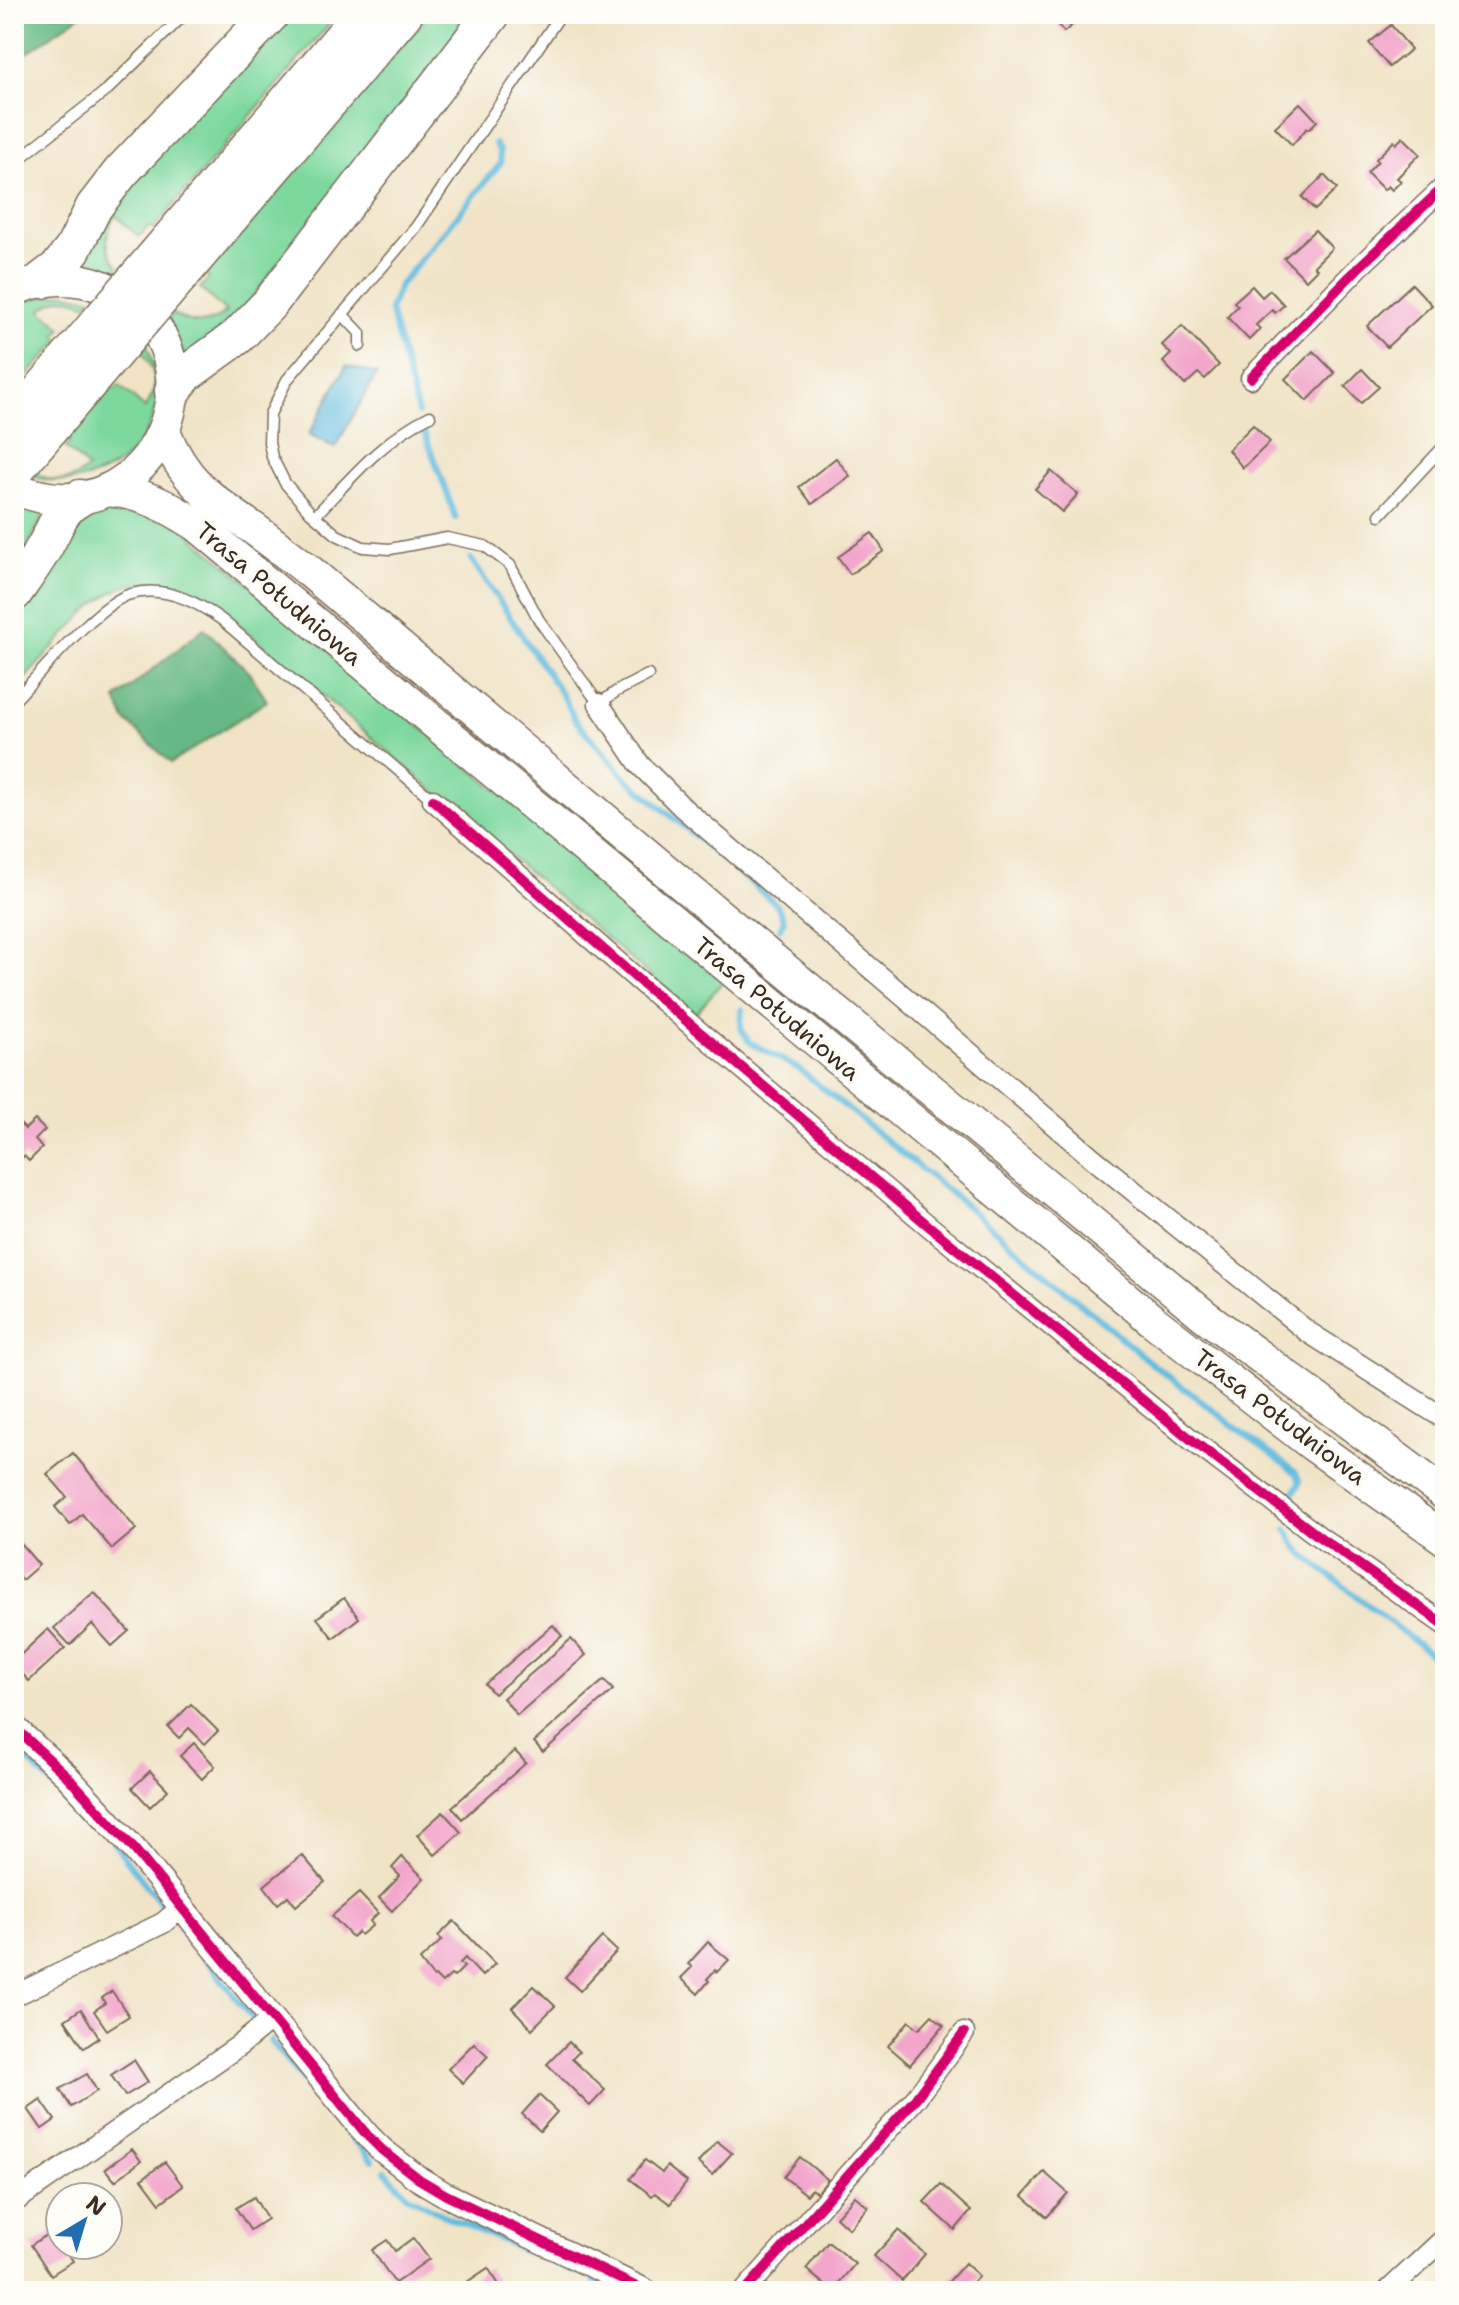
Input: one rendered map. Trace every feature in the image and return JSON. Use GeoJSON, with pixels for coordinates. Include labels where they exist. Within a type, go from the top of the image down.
{"type":"FeatureCollection","features":[{"type":"Feature","properties":{"kind":"highway"},"geometry":{"type":"LineString","coordinates":[[28,285],[59,267],[73,249],[94,207],[121,172],[271,14]]}},
{"type":"Feature","properties":{"kind":"highway"},"geometry":{"type":"LineString","coordinates":[[170,264],[362,14]]}},
{"type":"Feature","properties":{"kind":"highway"},"geometry":{"type":"LineString","coordinates":[[14,471],[27,423],[170,264],[404,14]]}},
{"type":"Feature","properties":{"kind":"highway"},"geometry":{"type":"LineString","coordinates":[[173,391],[186,374],[237,337],[270,303],[492,14]]}},
{"type":"Feature","properties":{"kind":"highway"},"geometry":{"type":"LineString","coordinates":[[14,593],[47,543],[60,514],[71,503],[125,479],[155,449],[164,431],[173,391],[170,365],[162,341],[148,319],[129,301],[94,283],[69,279],[28,285]]}},
{"type":"Feature","properties":{"kind":"highway","name":"Trasa Południowa"},"geometry":{"type":"LineString","coordinates":[[164,431],[188,477],[209,498],[308,570],[678,881],[1205,1316],[1445,1494]]}},
{"type":"Feature","properties":{"kind":"highway","name":"Trasa Południowa"},"geometry":{"type":"LineString","coordinates":[[14,488],[52,499],[93,494],[139,494],[197,525],[1152,1320],[1313,1445],[1445,1539]]}},
{"type":"Feature","properties":{"kind":"street"},"geometry":{"type":"LineString","coordinates":[[1251,378],[1359,267],[1445,186]]}},
{"type":"Feature","properties":{"kind":"street"},"geometry":{"type":"LineString","coordinates":[[599,704],[640,765],[683,808],[1082,1149],[1308,1332],[1445,1419]]}},
{"type":"Feature","properties":{"kind":"street"},"geometry":{"type":"LineString","coordinates":[[433,800],[656,995],[930,1227],[1193,1441],[1321,1538],[1445,1625]]}},
{"type":"Feature","properties":{"kind":"street"},"geometry":{"type":"LineString","coordinates":[[14,1727],[99,1809],[367,2135],[419,2179],[446,2195],[645,2291]]}},
{"type":"Feature","properties":{"kind":"street"},"geometry":{"type":"LineString","coordinates":[[14,1996],[163,1923],[181,1908]]}},
{"type":"Feature","properties":{"kind":"street"},"geometry":{"type":"LineString","coordinates":[[14,2202],[240,2045],[272,2019]]}},
{"type":"Feature","properties":{"kind":"street"},"geometry":{"type":"LineString","coordinates":[[745,2291],[916,2098],[964,2033]]}},
{"type":"Feature","properties":{"kind":"street"},"geometry":{"type":"LineString","coordinates":[[1388,2291],[1445,2238]]}},
{"type":"Feature","properties":{"kind":"lane"},"geometry":{"type":"LineString","coordinates":[[14,163],[107,90],[185,14]]}},
{"type":"Feature","properties":{"kind":"lane"},"geometry":{"type":"LineString","coordinates":[[561,14],[416,227],[287,380],[270,414],[269,443],[272,457],[285,483],[337,535],[363,547],[390,549],[447,538],[485,546],[510,565],[539,620],[599,704],[648,675]]}},
{"type":"Feature","properties":{"kind":"lane"},"geometry":{"type":"LineString","coordinates":[[342,314],[360,333],[360,346]]}},
{"type":"Feature","properties":{"kind":"lane"},"geometry":{"type":"LineString","coordinates":[[315,516],[387,442],[430,416]]}},
{"type":"Feature","properties":{"kind":"lane"},"geometry":{"type":"LineString","coordinates":[[1380,515],[1445,445]]}},
{"type":"Feature","properties":{"kind":"lane"},"geometry":{"type":"LineString","coordinates":[[14,701],[85,625],[116,601],[131,594],[162,591],[201,604],[222,620],[433,800]]}},
{"type":"Feature","properties":{"kind":"green space"},"geometry":{"type":"Polygon","coordinates":[[[14,14],[82,14],[14,62],[14,14]]]}},
{"type":"Feature","properties":{"kind":"green space"},"geometry":{"type":"Polygon","coordinates":[[[287,14],[338,14],[153,229],[149,226],[139,237],[115,215],[107,242],[110,254],[119,267],[112,276],[79,266],[110,203],[287,14]]]}},
{"type":"Feature","properties":{"kind":"green space"},"geometry":{"type":"Polygon","coordinates":[[[429,14],[473,14],[237,317],[185,359],[168,321],[173,314],[194,322],[207,322],[226,312],[200,288],[209,278],[206,275],[429,14]]]}},
{"type":"Feature","properties":{"kind":"green space"},"geometry":{"type":"Polygon","coordinates":[[[65,293],[92,299],[87,305],[69,298],[58,300],[41,310],[62,328],[56,335],[60,340],[14,390],[14,308],[32,299],[65,293]]]}},
{"type":"Feature","properties":{"kind":"green space"},"geometry":{"type":"Polygon","coordinates":[[[147,345],[157,382],[155,407],[148,428],[136,447],[102,473],[80,479],[57,481],[33,477],[37,473],[50,479],[64,480],[88,468],[65,447],[71,441],[67,437],[111,387],[115,389],[119,385],[145,408],[154,386],[153,372],[141,351],[147,345]]]}},
{"type":"Feature","properties":{"kind":"green space"},"geometry":{"type":"Polygon","coordinates":[[[14,502],[45,512],[14,573],[14,554],[19,539],[14,522],[14,502]]]}},
{"type":"Feature","properties":{"kind":"green space"},"geometry":{"type":"Polygon","coordinates":[[[126,507],[171,519],[724,980],[695,1014],[219,607],[186,588],[161,582],[143,582],[112,592],[85,613],[14,691],[14,611],[73,529],[88,517],[126,507]]]}},
{"type":"Feature","properties":{"kind":"green space"},"geometry":{"type":"Polygon","coordinates":[[[204,628],[250,673],[267,701],[171,763],[125,720],[116,699],[204,628]]]}},
{"type":"Feature","properties":{"kind":"water"},"geometry":{"type":"Polygon","coordinates":[[[346,366],[377,374],[335,448],[309,434],[346,366]]]}},
{"type":"Feature","properties":{"kind":"building"},"geometry":{"type":"Polygon","coordinates":[[[1048,14],[1085,14],[1064,32],[1048,14]]]}},
{"type":"Feature","properties":{"kind":"building"},"geometry":{"type":"Polygon","coordinates":[[[1391,25],[1411,49],[1389,67],[1369,43],[1391,25]]]}},
{"type":"Feature","properties":{"kind":"building"},"geometry":{"type":"Polygon","coordinates":[[[1300,103],[1317,121],[1292,145],[1275,127],[1300,103]]]}},
{"type":"Feature","properties":{"kind":"building"},"geometry":{"type":"Polygon","coordinates":[[[1403,137],[1420,154],[1397,178],[1401,181],[1392,190],[1388,186],[1384,190],[1367,173],[1394,141],[1396,144],[1403,137]]]}},
{"type":"Feature","properties":{"kind":"building"},"geometry":{"type":"Polygon","coordinates":[[[1324,175],[1337,189],[1315,210],[1302,197],[1324,175]]]}},
{"type":"Feature","properties":{"kind":"building"},"geometry":{"type":"Polygon","coordinates":[[[1315,230],[1332,248],[1314,266],[1317,269],[1306,280],[1284,258],[1315,230]]]}},
{"type":"Feature","properties":{"kind":"building"},"geometry":{"type":"Polygon","coordinates":[[[1412,284],[1432,305],[1387,347],[1367,326],[1412,284]]]}},
{"type":"Feature","properties":{"kind":"building"},"geometry":{"type":"Polygon","coordinates":[[[1252,286],[1262,297],[1270,290],[1284,305],[1275,313],[1272,310],[1256,325],[1260,329],[1249,340],[1227,317],[1238,306],[1234,302],[1252,286]]]}},
{"type":"Feature","properties":{"kind":"building"},"geometry":{"type":"Polygon","coordinates":[[[1182,326],[1219,365],[1205,379],[1198,373],[1185,385],[1163,362],[1171,354],[1162,345],[1182,326]]]}},
{"type":"Feature","properties":{"kind":"building"},"geometry":{"type":"Polygon","coordinates":[[[1313,351],[1335,373],[1307,401],[1285,379],[1313,351]]]}},
{"type":"Feature","properties":{"kind":"building"},"geometry":{"type":"Polygon","coordinates":[[[1362,369],[1379,387],[1361,403],[1345,386],[1362,369]]]}},
{"type":"Feature","properties":{"kind":"building"},"geometry":{"type":"Polygon","coordinates":[[[1253,425],[1270,442],[1243,468],[1228,450],[1253,425]]]}},
{"type":"Feature","properties":{"kind":"building"},"geometry":{"type":"Polygon","coordinates":[[[836,458],[850,476],[812,504],[799,487],[836,458]]]}},
{"type":"Feature","properties":{"kind":"building"},"geometry":{"type":"Polygon","coordinates":[[[1051,471],[1078,494],[1062,512],[1035,489],[1051,471]]]}},
{"type":"Feature","properties":{"kind":"building"},"geometry":{"type":"Polygon","coordinates":[[[872,533],[884,551],[850,574],[838,557],[872,533]]]}},
{"type":"Feature","properties":{"kind":"building"},"geometry":{"type":"Polygon","coordinates":[[[16,1120],[25,1129],[35,1120],[45,1130],[35,1140],[42,1148],[29,1161],[24,1156],[20,1160],[14,1154],[16,1120]]]}},
{"type":"Feature","properties":{"kind":"building"},"geometry":{"type":"Polygon","coordinates":[[[73,1453],[136,1529],[112,1549],[82,1514],[70,1525],[55,1507],[67,1497],[47,1474],[73,1453]]]}},
{"type":"Feature","properties":{"kind":"building"},"geometry":{"type":"Polygon","coordinates":[[[14,1536],[39,1565],[22,1580],[14,1570],[14,1536]]]}},
{"type":"Feature","properties":{"kind":"building"},"geometry":{"type":"Polygon","coordinates":[[[94,1592],[129,1631],[112,1646],[92,1624],[70,1645],[54,1628],[94,1592]]]}},
{"type":"Feature","properties":{"kind":"building"},"geometry":{"type":"Polygon","coordinates":[[[344,1598],[359,1618],[333,1638],[317,1618],[344,1598]]]}},
{"type":"Feature","properties":{"kind":"building"},"geometry":{"type":"Polygon","coordinates":[[[553,1625],[562,1636],[494,1694],[485,1684],[553,1625]]]}},
{"type":"Feature","properties":{"kind":"building"},"geometry":{"type":"Polygon","coordinates":[[[48,1629],[65,1648],[29,1681],[14,1661],[48,1629]]]}},
{"type":"Feature","properties":{"kind":"building"},"geometry":{"type":"Polygon","coordinates":[[[571,1639],[586,1655],[517,1715],[503,1698],[571,1639]]]}},
{"type":"Feature","properties":{"kind":"building"},"geometry":{"type":"Polygon","coordinates":[[[604,1680],[613,1690],[543,1752],[534,1742],[604,1680]]]}},
{"type":"Feature","properties":{"kind":"building"},"geometry":{"type":"Polygon","coordinates":[[[191,1704],[218,1731],[205,1744],[189,1728],[179,1738],[168,1727],[191,1704]]]}},
{"type":"Feature","properties":{"kind":"building"},"geometry":{"type":"Polygon","coordinates":[[[194,1743],[215,1766],[202,1779],[180,1756],[194,1743]]]}},
{"type":"Feature","properties":{"kind":"building"},"geometry":{"type":"Polygon","coordinates":[[[515,1751],[526,1763],[462,1819],[452,1807],[515,1751]]]}},
{"type":"Feature","properties":{"kind":"building"},"geometry":{"type":"Polygon","coordinates":[[[150,1771],[168,1790],[150,1807],[132,1788],[150,1771]]]}},
{"type":"Feature","properties":{"kind":"building"},"geometry":{"type":"Polygon","coordinates":[[[443,1812],[461,1832],[435,1855],[417,1835],[443,1812]]]}},
{"type":"Feature","properties":{"kind":"building"},"geometry":{"type":"Polygon","coordinates":[[[302,1855],[325,1882],[296,1906],[288,1896],[278,1904],[264,1886],[302,1855]]]}},
{"type":"Feature","properties":{"kind":"building"},"geometry":{"type":"Polygon","coordinates":[[[402,1857],[424,1878],[392,1911],[379,1898],[400,1876],[392,1868],[402,1857]]]}},
{"type":"Feature","properties":{"kind":"building"},"geometry":{"type":"Polygon","coordinates":[[[359,1893],[378,1913],[370,1921],[373,1925],[361,1935],[358,1932],[352,1937],[332,1916],[359,1893]]]}},
{"type":"Feature","properties":{"kind":"building"},"geometry":{"type":"Polygon","coordinates":[[[454,1921],[495,1964],[482,1976],[465,1958],[460,1963],[464,1967],[442,1983],[420,1960],[442,1940],[438,1936],[454,1921]]]}},
{"type":"Feature","properties":{"kind":"building"},"geometry":{"type":"Polygon","coordinates":[[[602,1937],[617,1951],[580,1991],[565,1977],[602,1937]]]}},
{"type":"Feature","properties":{"kind":"building"},"geometry":{"type":"Polygon","coordinates":[[[708,1942],[729,1960],[717,1972],[715,1970],[698,1994],[681,1978],[692,1967],[688,1964],[708,1942]]]}},
{"type":"Feature","properties":{"kind":"building"},"geometry":{"type":"Polygon","coordinates":[[[534,1986],[555,2006],[532,2029],[512,2008],[534,1986]]]}},
{"type":"Feature","properties":{"kind":"building"},"geometry":{"type":"Polygon","coordinates":[[[112,1991],[129,2016],[107,2030],[94,2011],[105,2003],[102,1998],[112,1991]]]}},
{"type":"Feature","properties":{"kind":"building"},"geometry":{"type":"Polygon","coordinates":[[[81,2009],[99,2038],[84,2048],[65,2020],[81,2009]]]}},
{"type":"Feature","properties":{"kind":"building"},"geometry":{"type":"Polygon","coordinates":[[[932,2015],[944,2025],[910,2065],[888,2046],[909,2021],[919,2029],[932,2015]]]}},
{"type":"Feature","properties":{"kind":"building"},"geometry":{"type":"Polygon","coordinates":[[[569,2042],[579,2052],[572,2059],[605,2090],[590,2106],[547,2064],[569,2042]]]}},
{"type":"Feature","properties":{"kind":"building"},"geometry":{"type":"Polygon","coordinates":[[[474,2043],[488,2056],[463,2083],[448,2069],[474,2043]]]}},
{"type":"Feature","properties":{"kind":"building"},"geometry":{"type":"Polygon","coordinates":[[[134,2060],[148,2082],[125,2096],[111,2075],[134,2060]]]}},
{"type":"Feature","properties":{"kind":"building"},"geometry":{"type":"Polygon","coordinates":[[[87,2074],[97,2091],[71,2107],[60,2089],[87,2074]]]}},
{"type":"Feature","properties":{"kind":"building"},"geometry":{"type":"Polygon","coordinates":[[[539,2095],[557,2112],[540,2131],[522,2114],[539,2095]]]}},
{"type":"Feature","properties":{"kind":"building"},"geometry":{"type":"Polygon","coordinates":[[[41,2100],[55,2120],[42,2129],[28,2109],[41,2100]]]}},
{"type":"Feature","properties":{"kind":"building"},"geometry":{"type":"Polygon","coordinates":[[[717,2141],[732,2153],[712,2175],[698,2163],[717,2141]]]}},
{"type":"Feature","properties":{"kind":"building"},"geometry":{"type":"Polygon","coordinates":[[[132,2149],[141,2161],[115,2181],[105,2169],[132,2149]]]}},
{"type":"Feature","properties":{"kind":"building"},"geometry":{"type":"Polygon","coordinates":[[[800,2157],[828,2180],[817,2193],[812,2189],[807,2195],[784,2177],[800,2157]]]}},
{"type":"Feature","properties":{"kind":"building"},"geometry":{"type":"Polygon","coordinates":[[[645,2160],[662,2173],[667,2166],[687,2182],[670,2204],[655,2193],[652,2196],[630,2179],[645,2160]]]}},
{"type":"Feature","properties":{"kind":"building"},"geometry":{"type":"Polygon","coordinates":[[[165,2162],[183,2186],[160,2203],[142,2179],[165,2162]]]}},
{"type":"Feature","properties":{"kind":"building"},"geometry":{"type":"Polygon","coordinates":[[[1044,2172],[1068,2193],[1047,2217],[1023,2196],[1044,2172]]]}},
{"type":"Feature","properties":{"kind":"building"},"geometry":{"type":"Polygon","coordinates":[[[941,2184],[971,2211],[955,2230],[924,2202],[941,2184]]]}},
{"type":"Feature","properties":{"kind":"building"},"geometry":{"type":"Polygon","coordinates":[[[855,2196],[868,2207],[849,2229],[836,2217],[855,2196]]]}},
{"type":"Feature","properties":{"kind":"building"},"geometry":{"type":"Polygon","coordinates":[[[254,2197],[267,2219],[250,2230],[236,2208],[254,2197]]]}},
{"type":"Feature","properties":{"kind":"building"},"geometry":{"type":"Polygon","coordinates":[[[898,2230],[925,2254],[902,2281],[874,2256],[898,2230]]]}},
{"type":"Feature","properties":{"kind":"building"},"geometry":{"type":"Polygon","coordinates":[[[44,2237],[44,2261],[73,2261],[51,2275],[31,2245],[44,2237]]]}},
{"type":"Feature","properties":{"kind":"building"},"geometry":{"type":"Polygon","coordinates":[[[413,2238],[429,2259],[395,2283],[372,2250],[387,2240],[395,2251],[413,2238]]]}},
{"type":"Feature","properties":{"kind":"building"},"geometry":{"type":"Polygon","coordinates":[[[828,2242],[855,2264],[832,2291],[806,2269],[828,2242]]]}},
{"type":"Feature","properties":{"kind":"building"},"geometry":{"type":"Polygon","coordinates":[[[965,2263],[979,2276],[965,2291],[946,2291],[943,2288],[965,2263]]]}},
{"type":"Feature","properties":{"kind":"building"},"geometry":{"type":"Polygon","coordinates":[[[488,2268],[498,2283],[485,2291],[464,2291],[461,2286],[488,2268]]]}},
{"type":"Feature","properties":{"kind":"waterway"},"geometry":{"type":"LineString","coordinates":[[418,413],[390,309],[400,285],[501,163],[495,144]]}},
{"type":"Feature","properties":{"kind":"waterway"},"geometry":{"type":"LineString","coordinates":[[423,429],[456,518]]}},
{"type":"Feature","properties":{"kind":"waterway"},"geometry":{"type":"LineString","coordinates":[[471,559],[564,698],[575,720],[626,778],[777,905],[784,920],[780,929]]}},
{"type":"Feature","properties":{"kind":"waterway"},"geometry":{"type":"LineString","coordinates":[[742,1009],[741,1028],[749,1042],[799,1069],[1147,1360],[1296,1473],[1300,1482],[1293,1494]]}},
{"type":"Feature","properties":{"kind":"waterway"},"geometry":{"type":"LineString","coordinates":[[1287,1529],[1305,1556],[1445,1665]]}},
{"type":"Feature","properties":{"kind":"waterway"},"geometry":{"type":"LineString","coordinates":[[16,1750],[101,1830]]}},
{"type":"Feature","properties":{"kind":"waterway"},"geometry":{"type":"LineString","coordinates":[[114,1844],[161,1904]]}},
{"type":"Feature","properties":{"kind":"waterway"},"geometry":{"type":"LineString","coordinates":[[181,1928],[254,2021]]}},
{"type":"Feature","properties":{"kind":"waterway"},"geometry":{"type":"LineString","coordinates":[[271,2041],[372,2160]]}},
{"type":"Feature","properties":{"kind":"waterway"},"geometry":{"type":"LineString","coordinates":[[385,2171],[408,2195],[445,2216],[577,2273]]}},
{"type":"Feature","properties":{"kind":"waterway"},"geometry":{"type":"LineString","coordinates":[[594,2281],[614,2291]]}},
{"type":"Feature","properties":{"kind":"cycle path"},"geometry":{"type":"LineString","coordinates":[[1251,378],[1359,267],[1445,186]]}},
{"type":"Feature","properties":{"kind":"cycle path"},"geometry":{"type":"LineString","coordinates":[[433,800],[644,985],[930,1227],[1193,1441],[1321,1538],[1445,1625]]}},
{"type":"Feature","properties":{"kind":"cycle path"},"geometry":{"type":"LineString","coordinates":[[14,1727],[67,1776],[135,1850],[382,2150],[419,2179],[446,2195],[645,2291]]}},
{"type":"Feature","properties":{"kind":"cycle path"},"geometry":{"type":"LineString","coordinates":[[745,2291],[916,2098],[964,2033]]}}]}
